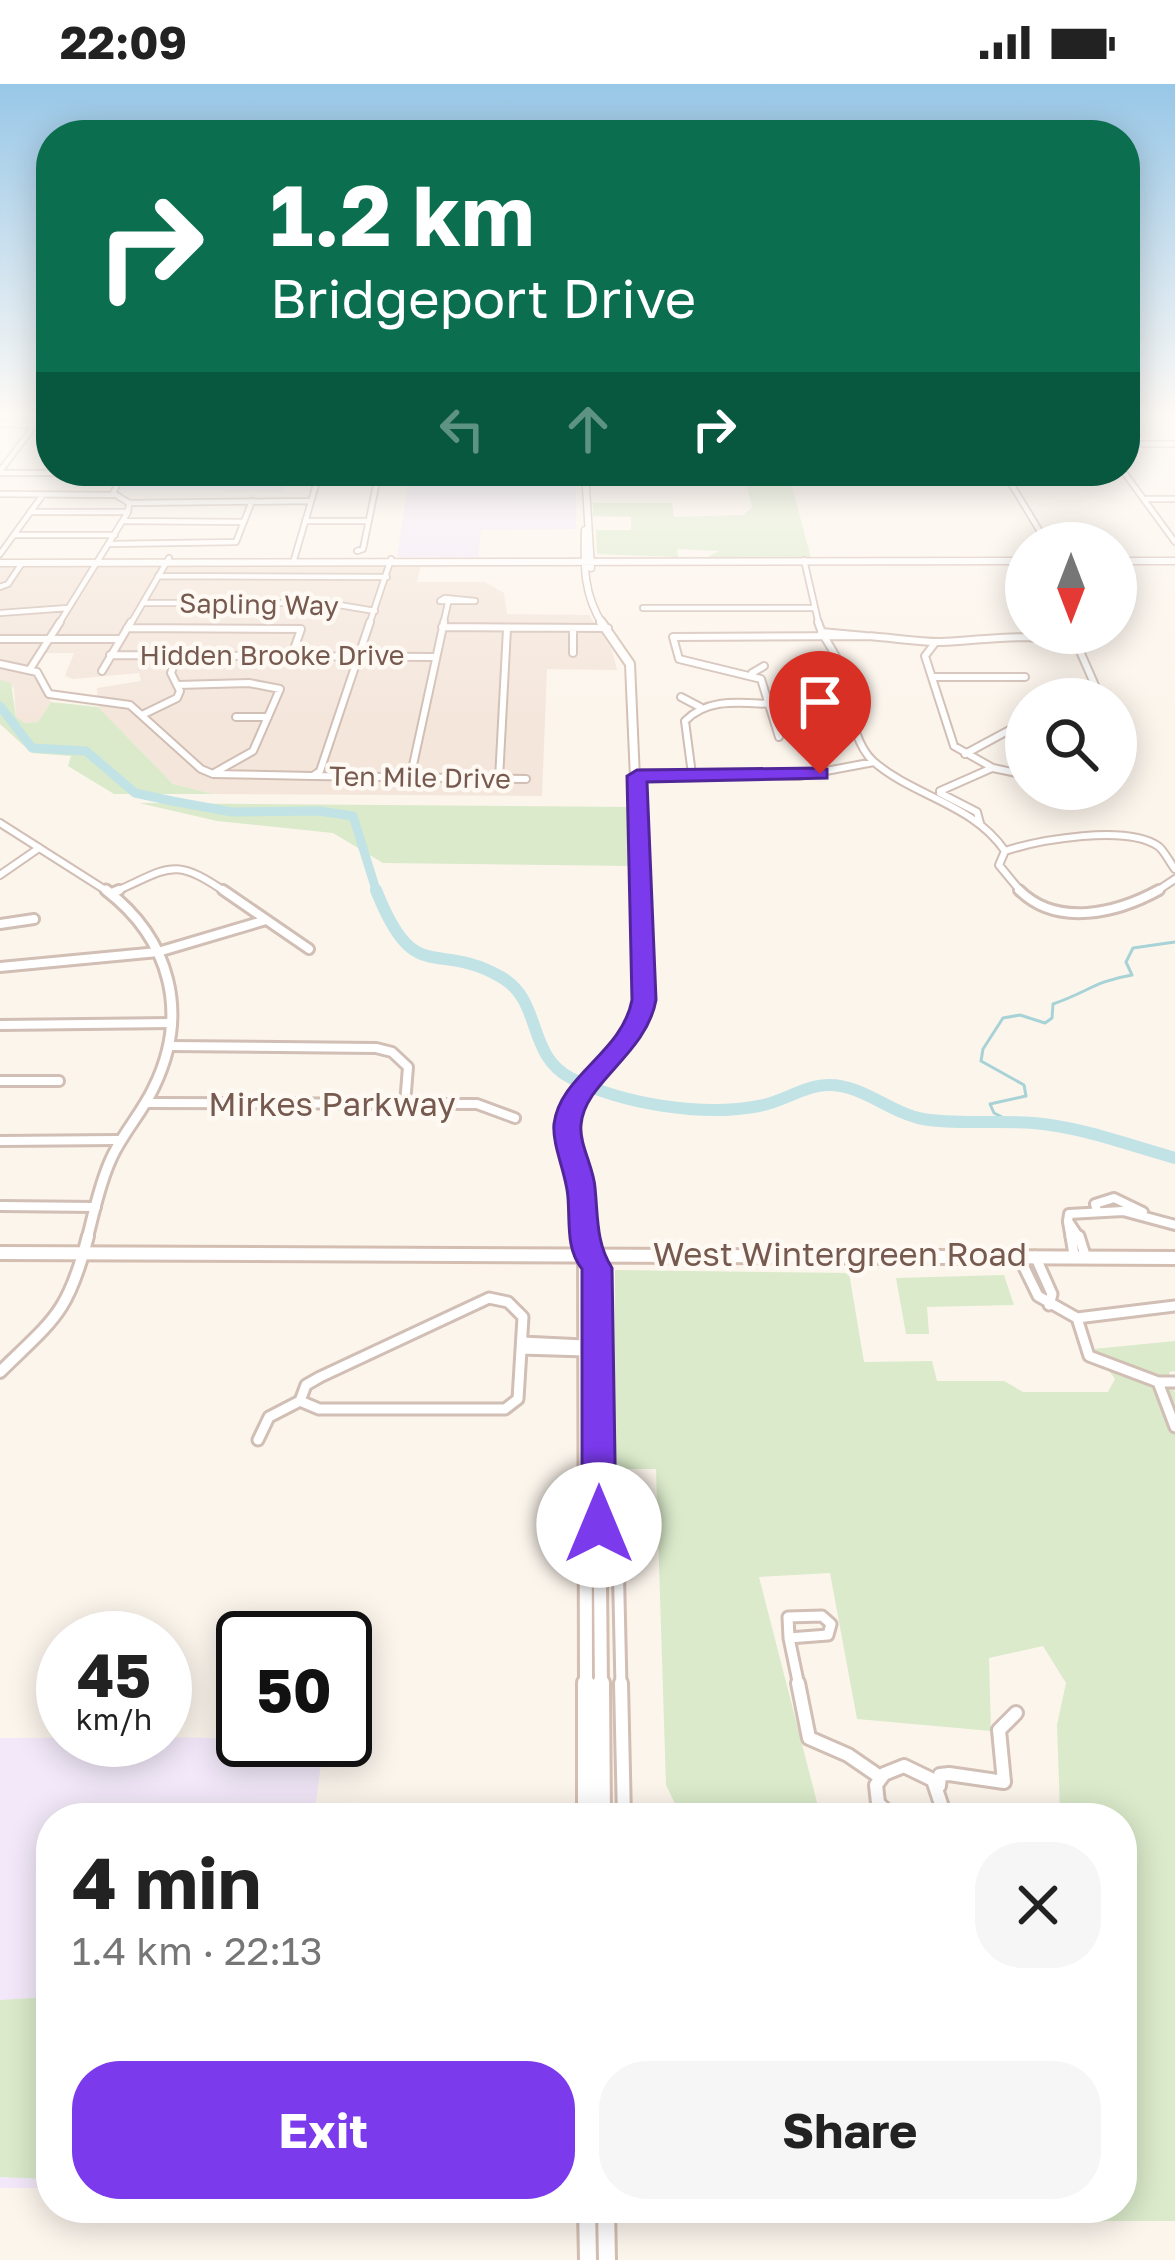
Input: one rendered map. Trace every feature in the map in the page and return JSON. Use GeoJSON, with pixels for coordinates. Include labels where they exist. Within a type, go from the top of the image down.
{"type":"FeatureCollection","features":[{"type":"Feature","properties":{"kind":"main road"},"geometry":{"type":"LineString","coordinates":[[585,517],[591,605],[630,664],[644,1000],[635,1031],[574,1102],[567,1138],[579,1170],[586,1254],[597,1268],[591,1454],[594,1786],[598,1803]]}},
{"type":"Feature","properties":{"kind":"main road"},"geometry":{"type":"LineString","coordinates":[[0,558],[22,563],[95,560]]}},
{"type":"Feature","properties":{"kind":"main road"},"geometry":{"type":"LineString","coordinates":[[0,558],[1005,561]]}},
{"type":"Feature","properties":{"kind":"main road"},"geometry":{"type":"LineString","coordinates":[[1137,561],[1175,561]]}},
{"type":"Feature","properties":{"kind":"main road","name":"West Wintergreen Road"},"geometry":{"type":"LineString","coordinates":[[0,1253],[1175,1258]]}},
{"type":"Feature","properties":{"kind":"main road"},"geometry":{"type":"LineString","coordinates":[[590,1803],[594,1786],[599,1483],[591,1454]]}},
{"type":"Feature","properties":{"kind":"main road"},"geometry":{"type":"LineString","coordinates":[[587,2223],[588,2260]]}},
{"type":"Feature","properties":{"kind":"main road"},"geometry":{"type":"LineString","coordinates":[[606,2223],[607,2260]]}},
{"type":"Feature","properties":{"kind":"street"},"geometry":{"type":"LineString","coordinates":[[0,558],[27,517]]}},
{"type":"Feature","properties":{"kind":"street"},"geometry":{"type":"LineString","coordinates":[[30,670],[125,517]]}},
{"type":"Feature","properties":{"kind":"street"},"geometry":{"type":"LineString","coordinates":[[111,544],[232,543],[238,541],[246,517]]}},
{"type":"Feature","properties":{"kind":"street"},"geometry":{"type":"LineString","coordinates":[[294,561],[306,517]]}},
{"type":"Feature","properties":{"kind":"street"},"geometry":{"type":"LineString","coordinates":[[357,551],[363,548],[370,517]]}},
{"type":"Feature","properties":{"kind":"street"},"geometry":{"type":"LineString","coordinates":[[1157,517],[1175,542]]}},
{"type":"Feature","properties":{"kind":"street"},"geometry":{"type":"LineString","coordinates":[[123,521],[244,522]]}},
{"type":"Feature","properties":{"kind":"street"},"geometry":{"type":"LineString","coordinates":[[305,521],[369,521]]}},
{"type":"Feature","properties":{"kind":"street"},"geometry":{"type":"LineString","coordinates":[[14,535],[115,535]]}},
{"type":"Feature","properties":{"kind":"street"},"geometry":{"type":"LineString","coordinates":[[801,560],[821,634],[837,658],[863,748],[874,763],[980,823],[1005,851]]}},
{"type":"Feature","properties":{"kind":"street"},"geometry":{"type":"LineString","coordinates":[[102,671],[167,561]]}},
{"type":"Feature","properties":{"kind":"street"},"geometry":{"type":"LineString","coordinates":[[316,775],[390,561]]}},
{"type":"Feature","properties":{"kind":"street"},"geometry":{"type":"LineString","coordinates":[[0,587],[8,584],[22,563]]}},
{"type":"Feature","properties":{"kind":"street"},"geometry":{"type":"LineString","coordinates":[[158,576],[387,577]]}},
{"type":"Feature","properties":{"kind":"street","name":"Sapling Way"},"geometry":{"type":"LineString","coordinates":[[142,603],[328,603],[375,610]]}},
{"type":"Feature","properties":{"kind":"street"},"geometry":{"type":"LineString","coordinates":[[410,779],[448,603]]}},
{"type":"Feature","properties":{"kind":"street"},"geometry":{"type":"LineString","coordinates":[[0,614],[68,608]]}},
{"type":"Feature","properties":{"kind":"street"},"geometry":{"type":"LineString","coordinates":[[643,608],[814,608]]}},
{"type":"Feature","properties":{"kind":"street"},"geometry":{"type":"LineString","coordinates":[[442,627],[608,628]]}},
{"type":"Feature","properties":{"kind":"street"},"geometry":{"type":"LineString","coordinates":[[127,628],[302,631],[292,656]]}},
{"type":"Feature","properties":{"kind":"street"},"geometry":{"type":"LineString","coordinates":[[500,779],[507,629]]}},
{"type":"Feature","properties":{"kind":"street"},"geometry":{"type":"LineString","coordinates":[[573,629],[573,653]]}},
{"type":"Feature","properties":{"kind":"street"},"geometry":{"type":"LineString","coordinates":[[779,737],[767,687],[752,673],[690,664],[675,655],[673,637],[821,634],[913,637],[937,643],[1036,639],[1071,644],[1092,678]]}},
{"type":"Feature","properties":{"kind":"street"},"geometry":{"type":"LineString","coordinates":[[0,639],[120,639]]}},
{"type":"Feature","properties":{"kind":"street"},"geometry":{"type":"LineString","coordinates":[[937,643],[925,656],[954,746],[1005,771]]}},
{"type":"Feature","properties":{"kind":"street","name":"Hidden Brooke Drive"},"geometry":{"type":"LineString","coordinates":[[110,655],[434,657]]}},
{"type":"Feature","properties":{"kind":"street"},"geometry":{"type":"LineString","coordinates":[[142,715],[177,698],[171,673],[177,655]]}},
{"type":"Feature","properties":{"kind":"street"},"geometry":{"type":"LineString","coordinates":[[0,664],[30,670],[44,679],[49,694],[116,700],[142,715],[201,770],[213,774],[254,751],[280,689],[276,684],[177,685]]}},
{"type":"Feature","properties":{"kind":"street"},"geometry":{"type":"LineString","coordinates":[[752,673],[764,666]]}},
{"type":"Feature","properties":{"kind":"street"},"geometry":{"type":"LineString","coordinates":[[932,676],[1025,677]]}},
{"type":"Feature","properties":{"kind":"street"},"geometry":{"type":"LineString","coordinates":[[681,697],[701,708],[772,704]]}},
{"type":"Feature","properties":{"kind":"street"},"geometry":{"type":"LineString","coordinates":[[692,774],[685,722],[701,708]]}},
{"type":"Feature","properties":{"kind":"street"},"geometry":{"type":"LineString","coordinates":[[236,716],[268,717]]}},
{"type":"Feature","properties":{"kind":"street"},"geometry":{"type":"LineString","coordinates":[[964,754],[1005,732]]}},
{"type":"Feature","properties":{"kind":"street"},"geometry":{"type":"LineString","coordinates":[[637,775],[799,776],[874,763]]}},
{"type":"Feature","properties":{"kind":"street"},"geometry":{"type":"LineString","coordinates":[[934,793],[993,768]]}},
{"type":"Feature","properties":{"kind":"street","name":"Ten Mile Drive"},"geometry":{"type":"LineString","coordinates":[[213,774],[526,779]]}},
{"type":"Feature","properties":{"kind":"street"},"geometry":{"type":"LineString","coordinates":[[0,823],[112,893],[142,918],[176,1000],[168,1046],[146,1103],[118,1140],[66,1302],[51,1326],[0,1372]]}},
{"type":"Feature","properties":{"kind":"street"},"geometry":{"type":"LineString","coordinates":[[994,835],[1026,842],[1114,836],[1144,840],[1168,853],[1175,869]]}},
{"type":"Feature","properties":{"kind":"street"},"geometry":{"type":"LineString","coordinates":[[1026,842],[1005,851],[999,865],[1025,898],[1055,911],[1075,914],[1139,901],[1175,879]]}},
{"type":"Feature","properties":{"kind":"street"},"geometry":{"type":"LineString","coordinates":[[0,875],[39,848]]}},
{"type":"Feature","properties":{"kind":"street"},"geometry":{"type":"LineString","coordinates":[[112,893],[182,866],[308,949]]}},
{"type":"Feature","properties":{"kind":"street"},"geometry":{"type":"LineString","coordinates":[[0,924],[34,919]]}},
{"type":"Feature","properties":{"kind":"street"},"geometry":{"type":"LineString","coordinates":[[0,967],[158,952],[266,920]]}},
{"type":"Feature","properties":{"kind":"street"},"geometry":{"type":"LineString","coordinates":[[0,1025],[173,1022]]}},
{"type":"Feature","properties":{"kind":"street"},"geometry":{"type":"LineString","coordinates":[[168,1046],[352,1046],[392,1052],[409,1073],[406,1104]]}},
{"type":"Feature","properties":{"kind":"street"},"geometry":{"type":"LineString","coordinates":[[0,1081],[59,1081]]}},
{"type":"Feature","properties":{"kind":"street","name":"Mirkes Parkway"},"geometry":{"type":"LineString","coordinates":[[146,1103],[477,1104],[515,1118]]}},
{"type":"Feature","properties":{"kind":"street"},"geometry":{"type":"LineString","coordinates":[[0,1141],[118,1140]]}},
{"type":"Feature","properties":{"kind":"street"},"geometry":{"type":"LineString","coordinates":[[0,1206],[96,1207]]}},
{"type":"Feature","properties":{"kind":"street"},"geometry":{"type":"LineString","coordinates":[[1079,1255],[1069,1214],[1144,1213],[1175,1225]]}},
{"type":"Feature","properties":{"kind":"street"},"geometry":{"type":"LineString","coordinates":[[1018,1254],[1030,1286],[1049,1305],[1077,1318],[1175,1306]]}},
{"type":"Feature","properties":{"kind":"street"},"geometry":{"type":"LineString","coordinates":[[1035,1254],[1052,1294],[1049,1305]]}},
{"type":"Feature","properties":{"kind":"street"},"geometry":{"type":"LineString","coordinates":[[258,1440],[269,1417],[300,1401],[306,1385],[345,1361],[420,1332],[476,1300],[500,1299],[523,1317],[518,1399],[506,1408],[319,1409],[300,1401]]}},
{"type":"Feature","properties":{"kind":"street"},"geometry":{"type":"LineString","coordinates":[[1077,1318],[1089,1356],[1159,1382],[1175,1382]]}},
{"type":"Feature","properties":{"kind":"street"},"geometry":{"type":"LineString","coordinates":[[522,1346],[591,1349]]}},
{"type":"Feature","properties":{"kind":"street"},"geometry":{"type":"LineString","coordinates":[[1159,1382],[1175,1427]]}},
{"type":"Feature","properties":{"kind":"street"},"geometry":{"type":"LineString","coordinates":[[599,1483],[616,1483],[624,1492],[617,1508],[624,1803]]}},
{"type":"Feature","properties":{"kind":"street"},"geometry":{"type":"LineString","coordinates":[[789,1638],[809,1738],[848,1755],[880,1777]]}},
{"type":"Feature","properties":{"kind":"street"},"geometry":{"type":"LineString","coordinates":[[941,1803],[940,1775],[951,1772],[989,1784],[1004,1782],[999,1730],[1016,1713]]}},
{"type":"Feature","properties":{"kind":"street"},"geometry":{"type":"LineString","coordinates":[[881,1803],[875,1794],[880,1777],[905,1765],[925,1771],[939,1786]]}},
{"type":"Feature","properties":{"kind":"shaded area"},"geometry":{"type":"Polygon","coordinates":[[[403,517],[576,517],[576,529],[481,530],[478,557],[397,557],[403,517]]]}},
{"type":"Feature","properties":{"kind":"shaded area"},"geometry":{"type":"Polygon","coordinates":[[[0,564],[421,565],[417,582],[485,582],[504,593],[507,614],[589,615],[612,650],[617,670],[547,669],[542,796],[213,794],[173,784],[98,707],[97,688],[141,681],[139,673],[73,679],[65,676],[74,653],[39,653],[29,671],[41,678],[51,702],[38,722],[25,723],[16,717],[14,688],[0,680],[0,564]]]}},
{"type":"Feature","properties":{"kind":"shaded area"},"geometry":{"type":"Polygon","coordinates":[[[0,1738],[36,1738],[36,1767],[192,1767],[192,1738],[216,1738],[216,1767],[321,1767],[316,1803],[36,1803],[36,2188],[0,2188],[0,1738]]]}},
{"type":"Feature","properties":{"kind":"green space"},"geometry":{"type":"Polygon","coordinates":[[[614,517],[800,517],[811,558],[706,558],[719,551],[677,549],[678,557],[597,554],[596,530],[631,530],[631,517],[614,517]]]}},
{"type":"Feature","properties":{"kind":"green space"},"geometry":{"type":"Polygon","coordinates":[[[0,680],[11,683],[16,717],[25,723],[38,722],[51,702],[98,707],[173,784],[213,794],[114,794],[68,766],[71,756],[32,753],[0,724],[0,680]]]}},
{"type":"Feature","properties":{"kind":"green space"},"geometry":{"type":"Polygon","coordinates":[[[139,803],[633,807],[633,866],[383,863],[333,833],[217,821],[139,803]]]}},
{"type":"Feature","properties":{"kind":"green space"},"geometry":{"type":"Polygon","coordinates":[[[615,1270],[849,1273],[864,1362],[932,1361],[937,1381],[1004,1381],[1023,1392],[1108,1392],[1115,1379],[1093,1349],[1175,1341],[1175,1371],[1169,1372],[1175,1393],[1175,2221],[1137,2221],[1137,1803],[1060,1803],[1057,1725],[1066,1683],[1043,1646],[989,1658],[991,1731],[857,1719],[830,1573],[759,1577],[817,1803],[675,1803],[666,1785],[656,1469],[614,1469],[615,1270]]]}},
{"type":"Feature","properties":{"kind":"green space"},"geometry":{"type":"Polygon","coordinates":[[[1004,1275],[1014,1305],[927,1307],[929,1334],[906,1334],[896,1278],[1004,1275]]]}},
{"type":"Feature","properties":{"kind":"green space"},"geometry":{"type":"Polygon","coordinates":[[[36,1998],[36,2178],[0,2177],[0,2000],[36,1998]]]}},
{"type":"Feature","properties":{"kind":"waterway"},"geometry":{"type":"LineString","coordinates":[[0,706],[32,748],[86,751],[135,793],[232,812],[319,811],[353,816],[376,890]]}},
{"type":"Feature","properties":{"kind":"waterway"},"geometry":{"type":"LineString","coordinates":[[376,890],[403,940],[429,956],[479,966],[501,977],[523,1000],[557,1068],[614,1095],[713,1110],[768,1104],[820,1086],[841,1086],[923,1119],[1051,1125],[1175,1158]]}},
{"type":"Feature","properties":{"kind":"waterway"},"geometry":{"type":"LineString","coordinates":[[1014,1123],[994,1113],[990,1104],[1026,1096],[1024,1085],[981,1061],[983,1049],[1003,1018],[1020,1015],[1045,1023],[1052,1018],[1053,1004],[1132,975],[1126,962],[1133,948],[1175,942]]}},
{"type":"Feature","properties":{"kind":"route"},"geometry":{"type":"LineString","coordinates":[[599,1525],[597,1268],[586,1254],[581,1179],[567,1126],[579,1094],[626,1045],[641,1019],[637,776],[820,774]]}}]}
